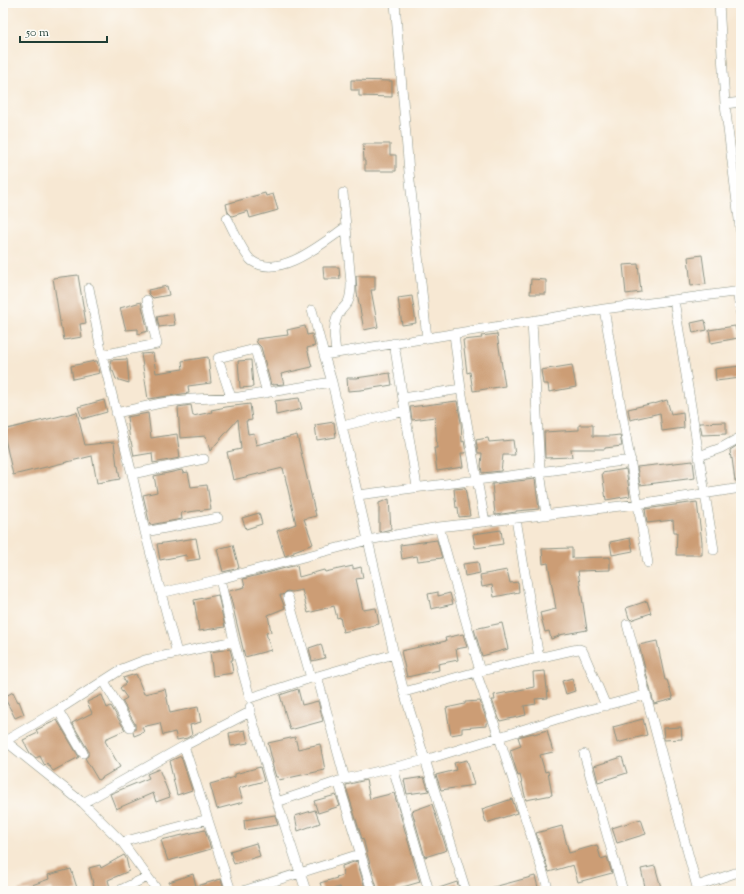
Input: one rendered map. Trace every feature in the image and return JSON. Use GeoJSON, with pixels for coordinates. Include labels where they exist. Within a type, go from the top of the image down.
{"type":"FeatureCollection","features":[{"type":"Feature","properties":{"kind":"street"},"geometry":{"type":"LineString","coordinates":[[395,3],[427,338]]}},
{"type":"Feature","properties":{"kind":"street"},"geometry":{"type":"LineString","coordinates":[[719,3],[725,104],[741,232]]}},
{"type":"Feature","properties":{"kind":"street"},"geometry":{"type":"LineString","coordinates":[[725,104],[741,102]]}},
{"type":"Feature","properties":{"kind":"street"},"geometry":{"type":"LineString","coordinates":[[336,353],[334,325],[337,316],[348,301],[351,294],[343,193]]}},
{"type":"Feature","properties":{"kind":"street"},"geometry":{"type":"LineString","coordinates":[[227,218],[243,249],[251,260],[261,265],[273,265],[290,262],[312,252],[346,227]]}},
{"type":"Feature","properties":{"kind":"street"},"geometry":{"type":"LineString","coordinates":[[89,288],[102,355],[145,532],[178,652]]}},
{"type":"Feature","properties":{"kind":"street"},"geometry":{"type":"LineString","coordinates":[[324,355],[604,309],[739,291],[741,315]]}},
{"type":"Feature","properties":{"kind":"street"},"geometry":{"type":"LineString","coordinates":[[102,355],[157,344],[147,300]]}},
{"type":"Feature","properties":{"kind":"street"},"geometry":{"type":"LineString","coordinates":[[674,300],[714,550]]}},
{"type":"Feature","properties":{"kind":"street"},"geometry":{"type":"LineString","coordinates":[[604,309],[648,563]]}},
{"type":"Feature","properties":{"kind":"street"},"geometry":{"type":"LineString","coordinates":[[312,310],[332,382],[404,692],[466,891]]}},
{"type":"Feature","properties":{"kind":"street"},"geometry":{"type":"LineString","coordinates":[[532,321],[540,471],[546,515]]}},
{"type":"Feature","properties":{"kind":"street"},"geometry":{"type":"LineString","coordinates":[[454,334],[461,388],[485,522]]}},
{"type":"Feature","properties":{"kind":"street"},"geometry":{"type":"LineString","coordinates":[[394,343],[417,487]]}},
{"type":"Feature","properties":{"kind":"street"},"geometry":{"type":"LineString","coordinates":[[231,397],[218,358],[255,349],[266,393]]}},
{"type":"Feature","properties":{"kind":"street"},"geometry":{"type":"LineString","coordinates":[[116,413],[161,402],[266,393],[332,382]]}},
{"type":"Feature","properties":{"kind":"street"},"geometry":{"type":"LineString","coordinates":[[403,398],[461,388]]}},
{"type":"Feature","properties":{"kind":"street"},"geometry":{"type":"LineString","coordinates":[[342,426],[405,411]]}},
{"type":"Feature","properties":{"kind":"street"},"geometry":{"type":"LineString","coordinates":[[699,456],[721,448],[741,437]]}},
{"type":"Feature","properties":{"kind":"street"},"geometry":{"type":"LineString","coordinates":[[132,474],[204,459]]}},
{"type":"Feature","properties":{"kind":"street"},"geometry":{"type":"LineString","coordinates":[[358,495],[631,460]]}},
{"type":"Feature","properties":{"kind":"street"},"geometry":{"type":"LineString","coordinates":[[161,593],[368,540],[439,527],[638,504],[741,488]]}},
{"type":"Feature","properties":{"kind":"street"},"geometry":{"type":"LineString","coordinates":[[145,532],[218,518]]}},
{"type":"Feature","properties":{"kind":"street"},"geometry":{"type":"LineString","coordinates":[[516,519],[539,658]]}},
{"type":"Feature","properties":{"kind":"street"},"geometry":{"type":"LineString","coordinates":[[439,527],[478,672],[549,891]]}},
{"type":"Feature","properties":{"kind":"street"},"geometry":{"type":"LineString","coordinates":[[220,579],[234,641],[250,698],[250,712],[306,891]]}},
{"type":"Feature","properties":{"kind":"street"},"geometry":{"type":"LineString","coordinates":[[288,597],[314,677],[360,854],[372,891]]}},
{"type":"Feature","properties":{"kind":"street"},"geometry":{"type":"LineString","coordinates":[[627,624],[698,888],[741,871]]}},
{"type":"Feature","properties":{"kind":"street"},"geometry":{"type":"LineString","coordinates":[[158,891],[122,842],[83,803],[4,740],[58,710],[122,669],[145,660],[234,641]]}},
{"type":"Feature","properties":{"kind":"street"},"geometry":{"type":"LineString","coordinates":[[404,692],[478,672],[579,649],[582,650],[606,706]]}},
{"type":"Feature","properties":{"kind":"street"},"geometry":{"type":"LineString","coordinates":[[250,698],[314,677],[394,654]]}},
{"type":"Feature","properties":{"kind":"street"},"geometry":{"type":"LineString","coordinates":[[104,681],[130,727]]}},
{"type":"Feature","properties":{"kind":"street"},"geometry":{"type":"LineString","coordinates":[[277,802],[342,780],[425,760],[573,714],[645,695]]}},
{"type":"Feature","properties":{"kind":"street"},"geometry":{"type":"LineString","coordinates":[[58,710],[84,753]]}},
{"type":"Feature","properties":{"kind":"street"},"geometry":{"type":"LineString","coordinates":[[83,803],[184,746],[250,712]]}},
{"type":"Feature","properties":{"kind":"street"},"geometry":{"type":"LineString","coordinates":[[184,746],[231,891]]}},
{"type":"Feature","properties":{"kind":"street"},"geometry":{"type":"LineString","coordinates":[[584,754],[623,891]]}},
{"type":"Feature","properties":{"kind":"street"},"geometry":{"type":"LineString","coordinates":[[393,768],[430,891]]}},
{"type":"Feature","properties":{"kind":"street"},"geometry":{"type":"LineString","coordinates":[[122,842],[208,818]]}},
{"type":"Feature","properties":{"kind":"street"},"geometry":{"type":"LineString","coordinates":[[243,891],[360,854]]}},
{"type":"Feature","properties":{"kind":"street"},"geometry":{"type":"LineString","coordinates":[[118,891],[147,877]]}},
{"type":"Feature","properties":{"kind":"building"},"geometry":{"type":"Polygon","coordinates":[[[351,80],[392,81],[392,97],[359,96],[359,90],[351,90],[351,80]]]}},
{"type":"Feature","properties":{"kind":"building"},"geometry":{"type":"Polygon","coordinates":[[[363,144],[390,144],[390,155],[396,155],[396,171],[365,171],[363,144]]]}},
{"type":"Feature","properties":{"kind":"building"},"geometry":{"type":"Polygon","coordinates":[[[265,193],[266,196],[273,194],[278,210],[250,218],[248,211],[232,216],[228,212],[226,204],[265,193]]]}},
{"type":"Feature","properties":{"kind":"building"},"geometry":{"type":"Polygon","coordinates":[[[702,255],[706,284],[691,286],[688,257],[702,255]]]}},
{"type":"Feature","properties":{"kind":"building"},"geometry":{"type":"Polygon","coordinates":[[[638,264],[641,292],[626,294],[623,265],[638,264]]]}},
{"type":"Feature","properties":{"kind":"building"},"geometry":{"type":"Polygon","coordinates":[[[323,267],[339,267],[340,279],[324,279],[323,267]]]}},
{"type":"Feature","properties":{"kind":"building"},"geometry":{"type":"Polygon","coordinates":[[[78,275],[86,323],[80,324],[82,337],[64,340],[53,278],[78,275]]]}},
{"type":"Feature","properties":{"kind":"building"},"geometry":{"type":"Polygon","coordinates":[[[356,276],[375,276],[375,290],[371,290],[378,327],[364,330],[357,293],[356,276]]]}},
{"type":"Feature","properties":{"kind":"building"},"geometry":{"type":"Polygon","coordinates":[[[531,279],[546,280],[546,294],[530,294],[531,279]]]}},
{"type":"Feature","properties":{"kind":"building"},"geometry":{"type":"Polygon","coordinates":[[[167,286],[169,295],[153,298],[149,294],[148,290],[167,286]]]}},
{"type":"Feature","properties":{"kind":"building"},"geometry":{"type":"Polygon","coordinates":[[[412,296],[416,323],[402,325],[398,298],[412,296]]]}},
{"type":"Feature","properties":{"kind":"building"},"geometry":{"type":"Polygon","coordinates":[[[141,302],[148,331],[138,334],[138,329],[126,330],[120,308],[141,302]]]}},
{"type":"Feature","properties":{"kind":"building"},"geometry":{"type":"Polygon","coordinates":[[[173,314],[175,325],[159,327],[157,317],[173,314]]]}},
{"type":"Feature","properties":{"kind":"building"},"geometry":{"type":"Polygon","coordinates":[[[705,320],[707,330],[693,333],[691,323],[705,320]]]}},
{"type":"Feature","properties":{"kind":"building"},"geometry":{"type":"Polygon","coordinates":[[[305,326],[307,335],[312,334],[315,346],[307,348],[312,367],[281,374],[284,384],[271,385],[261,347],[257,343],[256,339],[288,335],[287,330],[305,326]]]}},
{"type":"Feature","properties":{"kind":"building"},"geometry":{"type":"Polygon","coordinates":[[[735,326],[738,338],[711,343],[709,330],[735,326]]]}},
{"type":"Feature","properties":{"kind":"building"},"geometry":{"type":"Polygon","coordinates":[[[497,334],[505,386],[473,391],[470,372],[467,373],[463,340],[482,338],[481,336],[497,334]]]}},
{"type":"Feature","properties":{"kind":"building"},"geometry":{"type":"Polygon","coordinates":[[[153,353],[156,373],[183,369],[182,361],[208,357],[211,383],[188,386],[189,393],[148,399],[141,354],[153,353]]]}},
{"type":"Feature","properties":{"kind":"building"},"geometry":{"type":"Polygon","coordinates":[[[127,359],[129,383],[116,379],[112,371],[110,360],[127,359]]]}},
{"type":"Feature","properties":{"kind":"building"},"geometry":{"type":"Polygon","coordinates":[[[251,360],[253,387],[240,388],[238,361],[251,360]]]}},
{"type":"Feature","properties":{"kind":"building"},"geometry":{"type":"Polygon","coordinates":[[[97,361],[100,373],[73,379],[71,366],[97,361]]]}},
{"type":"Feature","properties":{"kind":"building"},"geometry":{"type":"Polygon","coordinates":[[[572,365],[576,387],[549,392],[548,384],[543,384],[541,370],[572,365]]]}},
{"type":"Feature","properties":{"kind":"building"},"geometry":{"type":"Polygon","coordinates":[[[741,366],[741,378],[716,381],[715,369],[741,366]]]}},
{"type":"Feature","properties":{"kind":"building"},"geometry":{"type":"Polygon","coordinates":[[[390,373],[392,385],[348,391],[347,378],[390,373]]]}},
{"type":"Feature","properties":{"kind":"building"},"geometry":{"type":"Polygon","coordinates":[[[299,398],[302,409],[276,415],[275,401],[299,398]]]}},
{"type":"Feature","properties":{"kind":"building"},"geometry":{"type":"Polygon","coordinates":[[[104,400],[107,412],[82,419],[78,407],[104,400]]]}},
{"type":"Feature","properties":{"kind":"building"},"geometry":{"type":"Polygon","coordinates":[[[667,400],[671,414],[683,412],[684,428],[662,431],[660,413],[630,420],[628,409],[667,400]]]}},
{"type":"Feature","properties":{"kind":"building"},"geometry":{"type":"Polygon","coordinates":[[[457,401],[461,422],[462,442],[464,441],[466,453],[461,453],[463,467],[437,471],[434,448],[437,448],[435,417],[412,420],[410,407],[457,401]]]}},
{"type":"Feature","properties":{"kind":"building"},"geometry":{"type":"Polygon","coordinates":[[[250,404],[252,420],[246,421],[248,434],[254,433],[256,445],[297,435],[316,516],[304,519],[313,544],[285,556],[277,531],[296,524],[283,468],[233,480],[227,452],[241,449],[238,419],[210,451],[206,436],[180,438],[178,407],[191,405],[193,416],[212,412],[211,410],[250,404]]]}},
{"type":"Feature","properties":{"kind":"building"},"geometry":{"type":"Polygon","coordinates":[[[77,412],[85,445],[114,442],[120,479],[97,483],[92,456],[13,475],[3,430],[77,412]]]}},
{"type":"Feature","properties":{"kind":"building"},"geometry":{"type":"Polygon","coordinates":[[[148,413],[151,438],[177,434],[180,458],[153,463],[152,453],[134,456],[130,441],[127,417],[148,413]]]}},
{"type":"Feature","properties":{"kind":"building"},"geometry":{"type":"Polygon","coordinates":[[[334,422],[336,437],[317,440],[315,425],[334,422]]]}},
{"type":"Feature","properties":{"kind":"building"},"geometry":{"type":"Polygon","coordinates":[[[726,422],[726,434],[702,435],[700,423],[726,422]]]}},
{"type":"Feature","properties":{"kind":"building"},"geometry":{"type":"Polygon","coordinates":[[[579,425],[593,425],[593,436],[620,435],[622,446],[605,449],[571,449],[572,457],[545,458],[544,432],[579,430],[579,425]]]}},
{"type":"Feature","properties":{"kind":"building"},"geometry":{"type":"Polygon","coordinates":[[[488,438],[489,442],[513,440],[515,455],[503,455],[501,471],[482,473],[482,453],[478,453],[476,440],[488,438]]]}},
{"type":"Feature","properties":{"kind":"building"},"geometry":{"type":"Polygon","coordinates":[[[738,445],[741,445],[741,481],[735,481],[730,450],[738,445]]]}},
{"type":"Feature","properties":{"kind":"building"},"geometry":{"type":"Polygon","coordinates":[[[693,461],[695,478],[640,485],[637,467],[693,461]]]}},
{"type":"Feature","properties":{"kind":"building"},"geometry":{"type":"Polygon","coordinates":[[[626,469],[630,496],[606,500],[602,473],[626,469]]]}},
{"type":"Feature","properties":{"kind":"building"},"geometry":{"type":"Polygon","coordinates":[[[182,470],[183,473],[188,472],[191,487],[207,485],[211,509],[181,513],[182,519],[150,525],[143,495],[157,492],[154,476],[182,470]]]}},
{"type":"Feature","properties":{"kind":"building"},"geometry":{"type":"Polygon","coordinates":[[[535,479],[539,509],[495,515],[492,484],[535,479]]]}},
{"type":"Feature","properties":{"kind":"building"},"geometry":{"type":"Polygon","coordinates":[[[465,488],[470,516],[459,517],[458,507],[456,508],[454,489],[465,488]]]}},
{"type":"Feature","properties":{"kind":"building"},"geometry":{"type":"Polygon","coordinates":[[[389,499],[391,529],[379,532],[379,503],[389,499]]]}},
{"type":"Feature","properties":{"kind":"building"},"geometry":{"type":"Polygon","coordinates":[[[697,502],[702,542],[702,555],[676,555],[677,532],[674,532],[673,520],[647,523],[645,509],[697,502]]]}},
{"type":"Feature","properties":{"kind":"building"},"geometry":{"type":"Polygon","coordinates":[[[259,513],[262,524],[246,529],[242,518],[259,513]]]}},
{"type":"Feature","properties":{"kind":"building"},"geometry":{"type":"Polygon","coordinates":[[[501,530],[503,544],[475,548],[473,534],[501,530]]]}},
{"type":"Feature","properties":{"kind":"building"},"geometry":{"type":"Polygon","coordinates":[[[196,538],[200,559],[187,561],[186,555],[160,560],[157,544],[196,538]]]}},
{"type":"Feature","properties":{"kind":"building"},"geometry":{"type":"Polygon","coordinates":[[[630,538],[633,551],[612,555],[610,542],[630,538]]]}},
{"type":"Feature","properties":{"kind":"building"},"geometry":{"type":"Polygon","coordinates":[[[437,540],[442,558],[418,561],[417,556],[402,559],[400,545],[437,540]]]}},
{"type":"Feature","properties":{"kind":"building"},"geometry":{"type":"Polygon","coordinates":[[[233,545],[239,568],[223,572],[217,549],[233,545]]]}},
{"type":"Feature","properties":{"kind":"building"},"geometry":{"type":"Polygon","coordinates":[[[572,548],[572,558],[610,557],[610,570],[578,571],[587,630],[559,635],[551,639],[549,631],[545,632],[540,613],[556,609],[548,563],[543,564],[542,549],[572,548]]]}},
{"type":"Feature","properties":{"kind":"building"},"geometry":{"type":"Polygon","coordinates":[[[478,562],[480,573],[465,576],[463,564],[478,562]]]}},
{"type":"Feature","properties":{"kind":"building"},"geometry":{"type":"Polygon","coordinates":[[[297,565],[299,577],[324,570],[325,572],[353,566],[353,569],[361,567],[363,578],[356,579],[363,610],[376,608],[379,624],[343,632],[340,617],[337,618],[334,606],[308,613],[302,590],[292,592],[287,591],[283,595],[280,595],[285,608],[268,615],[271,632],[266,633],[271,650],[245,657],[229,591],[245,587],[243,579],[297,565]]]}},
{"type":"Feature","properties":{"kind":"building"},"geometry":{"type":"Polygon","coordinates":[[[507,570],[510,583],[518,582],[519,592],[494,597],[492,585],[482,587],[480,575],[507,570]]]}},
{"type":"Feature","properties":{"kind":"building"},"geometry":{"type":"Polygon","coordinates":[[[438,592],[438,596],[450,593],[453,604],[431,609],[428,594],[438,592]]]}},
{"type":"Feature","properties":{"kind":"building"},"geometry":{"type":"Polygon","coordinates":[[[218,595],[225,627],[199,631],[194,600],[218,595]]]}},
{"type":"Feature","properties":{"kind":"building"},"geometry":{"type":"Polygon","coordinates":[[[647,601],[651,613],[631,620],[626,608],[647,601]]]}},
{"type":"Feature","properties":{"kind":"building"},"geometry":{"type":"Polygon","coordinates":[[[502,623],[508,649],[482,656],[474,629],[502,623]]]}},
{"type":"Feature","properties":{"kind":"building"},"geometry":{"type":"Polygon","coordinates":[[[463,634],[467,647],[456,649],[458,660],[438,664],[439,670],[407,677],[401,651],[446,641],[445,638],[463,634]]]}},
{"type":"Feature","properties":{"kind":"building"},"geometry":{"type":"Polygon","coordinates":[[[657,641],[665,680],[667,680],[673,699],[654,704],[639,645],[657,641]]]}},
{"type":"Feature","properties":{"kind":"building"},"geometry":{"type":"Polygon","coordinates":[[[321,644],[325,658],[312,661],[309,648],[321,644]]]}},
{"type":"Feature","properties":{"kind":"building"},"geometry":{"type":"Polygon","coordinates":[[[230,649],[233,660],[231,660],[233,673],[213,676],[210,652],[230,649]]]}},
{"type":"Feature","properties":{"kind":"building"},"geometry":{"type":"Polygon","coordinates":[[[545,671],[548,698],[535,699],[536,704],[524,706],[526,715],[500,721],[492,700],[495,700],[494,695],[534,687],[533,672],[545,671]]]}},
{"type":"Feature","properties":{"kind":"building"},"geometry":{"type":"Polygon","coordinates":[[[136,674],[144,694],[165,689],[170,713],[198,707],[201,722],[190,725],[192,735],[187,738],[177,740],[175,732],[163,735],[160,723],[142,727],[144,732],[134,736],[133,732],[135,730],[135,724],[122,701],[127,698],[120,688],[126,683],[123,678],[136,674]]]}},
{"type":"Feature","properties":{"kind":"building"},"geometry":{"type":"Polygon","coordinates":[[[572,678],[575,691],[566,694],[562,681],[572,678]]]}},
{"type":"Feature","properties":{"kind":"building"},"geometry":{"type":"Polygon","coordinates":[[[298,689],[302,705],[318,701],[323,721],[290,730],[280,695],[298,689]]]}},
{"type":"Feature","properties":{"kind":"building"},"geometry":{"type":"Polygon","coordinates":[[[13,692],[18,702],[19,701],[24,714],[15,718],[4,697],[13,692]]]}},
{"type":"Feature","properties":{"kind":"building"},"geometry":{"type":"Polygon","coordinates":[[[102,695],[107,708],[111,706],[125,730],[105,739],[120,767],[98,780],[85,758],[88,756],[88,750],[72,723],[92,713],[87,702],[102,695]]]}},
{"type":"Feature","properties":{"kind":"building"},"geometry":{"type":"Polygon","coordinates":[[[480,701],[488,723],[486,723],[486,726],[462,728],[462,733],[451,735],[446,708],[465,704],[465,702],[480,701]]]}},
{"type":"Feature","properties":{"kind":"building"},"geometry":{"type":"Polygon","coordinates":[[[643,719],[647,735],[617,743],[613,727],[643,719]]]}},
{"type":"Feature","properties":{"kind":"building"},"geometry":{"type":"Polygon","coordinates":[[[57,720],[79,757],[53,771],[47,763],[45,765],[44,764],[40,756],[36,758],[30,753],[23,740],[38,733],[36,730],[57,720]]]}},
{"type":"Feature","properties":{"kind":"building"},"geometry":{"type":"Polygon","coordinates":[[[681,727],[682,739],[664,740],[663,728],[681,727]]]}},
{"type":"Feature","properties":{"kind":"building"},"geometry":{"type":"Polygon","coordinates":[[[245,730],[248,743],[231,746],[229,733],[245,730]]]}},
{"type":"Feature","properties":{"kind":"building"},"geometry":{"type":"Polygon","coordinates":[[[547,730],[553,752],[540,755],[545,772],[548,771],[552,795],[526,800],[520,775],[518,776],[510,750],[521,746],[518,737],[547,730]]]}},
{"type":"Feature","properties":{"kind":"building"},"geometry":{"type":"Polygon","coordinates":[[[295,737],[298,749],[320,744],[325,770],[279,780],[278,777],[276,777],[272,764],[268,743],[295,737]]]}},
{"type":"Feature","properties":{"kind":"building"},"geometry":{"type":"Polygon","coordinates":[[[181,756],[192,790],[177,795],[170,761],[181,756]]]}},
{"type":"Feature","properties":{"kind":"building"},"geometry":{"type":"Polygon","coordinates":[[[622,757],[627,773],[598,782],[594,766],[622,757]]]}},
{"type":"Feature","properties":{"kind":"building"},"geometry":{"type":"Polygon","coordinates":[[[467,760],[474,785],[441,790],[436,775],[456,770],[454,763],[467,760]]]}},
{"type":"Feature","properties":{"kind":"building"},"geometry":{"type":"Polygon","coordinates":[[[260,767],[264,781],[239,788],[243,802],[217,809],[210,784],[235,777],[235,774],[260,767]]]}},
{"type":"Feature","properties":{"kind":"building"},"geometry":{"type":"Polygon","coordinates":[[[159,769],[170,797],[156,802],[153,793],[116,809],[110,794],[149,778],[147,774],[159,769]]]}},
{"type":"Feature","properties":{"kind":"building"},"geometry":{"type":"Polygon","coordinates":[[[424,777],[429,791],[407,794],[404,780],[424,777]]]}},
{"type":"Feature","properties":{"kind":"building"},"geometry":{"type":"Polygon","coordinates":[[[366,780],[370,799],[394,793],[420,882],[396,889],[397,891],[378,891],[363,838],[362,839],[346,787],[346,785],[366,780]]]}},
{"type":"Feature","properties":{"kind":"building"},"geometry":{"type":"Polygon","coordinates":[[[336,795],[340,806],[318,813],[314,801],[336,795]]]}},
{"type":"Feature","properties":{"kind":"building"},"geometry":{"type":"Polygon","coordinates":[[[512,799],[517,813],[486,823],[482,809],[512,799]]]}},
{"type":"Feature","properties":{"kind":"building"},"geometry":{"type":"Polygon","coordinates":[[[432,804],[447,850],[425,857],[412,811],[432,804]]]}},
{"type":"Feature","properties":{"kind":"building"},"geometry":{"type":"Polygon","coordinates":[[[315,810],[320,823],[298,831],[295,816],[315,810]]]}},
{"type":"Feature","properties":{"kind":"building"},"geometry":{"type":"Polygon","coordinates":[[[275,815],[278,825],[245,830],[244,820],[275,815]]]}},
{"type":"Feature","properties":{"kind":"building"},"geometry":{"type":"Polygon","coordinates":[[[641,819],[646,834],[617,843],[612,828],[641,819]]]}},
{"type":"Feature","properties":{"kind":"building"},"geometry":{"type":"Polygon","coordinates":[[[562,826],[569,853],[597,845],[601,859],[607,857],[612,873],[578,882],[573,865],[549,872],[536,833],[562,826]]]}},
{"type":"Feature","properties":{"kind":"building"},"geometry":{"type":"Polygon","coordinates":[[[205,830],[211,849],[168,861],[161,840],[205,830]]]}},
{"type":"Feature","properties":{"kind":"building"},"geometry":{"type":"Polygon","coordinates":[[[256,843],[260,856],[234,864],[230,851],[256,843]]]}},
{"type":"Feature","properties":{"kind":"building"},"geometry":{"type":"Polygon","coordinates":[[[124,855],[129,871],[108,880],[111,891],[95,891],[89,868],[100,865],[101,868],[124,855]]]}},
{"type":"Feature","properties":{"kind":"building"},"geometry":{"type":"Polygon","coordinates":[[[357,861],[366,891],[342,891],[340,887],[323,891],[320,883],[343,875],[342,866],[357,861]]]}},
{"type":"Feature","properties":{"kind":"building"},"geometry":{"type":"Polygon","coordinates":[[[655,866],[662,891],[646,891],[641,869],[655,866]]]}},
{"type":"Feature","properties":{"kind":"building"},"geometry":{"type":"Polygon","coordinates":[[[71,869],[78,891],[52,891],[51,888],[43,891],[18,890],[49,879],[48,875],[71,869]]]}},
{"type":"Feature","properties":{"kind":"building"},"geometry":{"type":"Polygon","coordinates":[[[193,874],[196,886],[171,891],[169,882],[193,874]]]}},
{"type":"Feature","properties":{"kind":"building"},"geometry":{"type":"Polygon","coordinates":[[[535,876],[539,891],[491,891],[490,888],[535,876]]]}},
{"type":"Feature","properties":{"kind":"building"},"geometry":{"type":"Polygon","coordinates":[[[221,879],[225,891],[190,891],[190,888],[221,879]]]}},
{"type":"Feature","properties":{"kind":"building"},"geometry":{"type":"Polygon","coordinates":[[[457,882],[460,891],[436,891],[436,889],[457,882]]]}}]}
